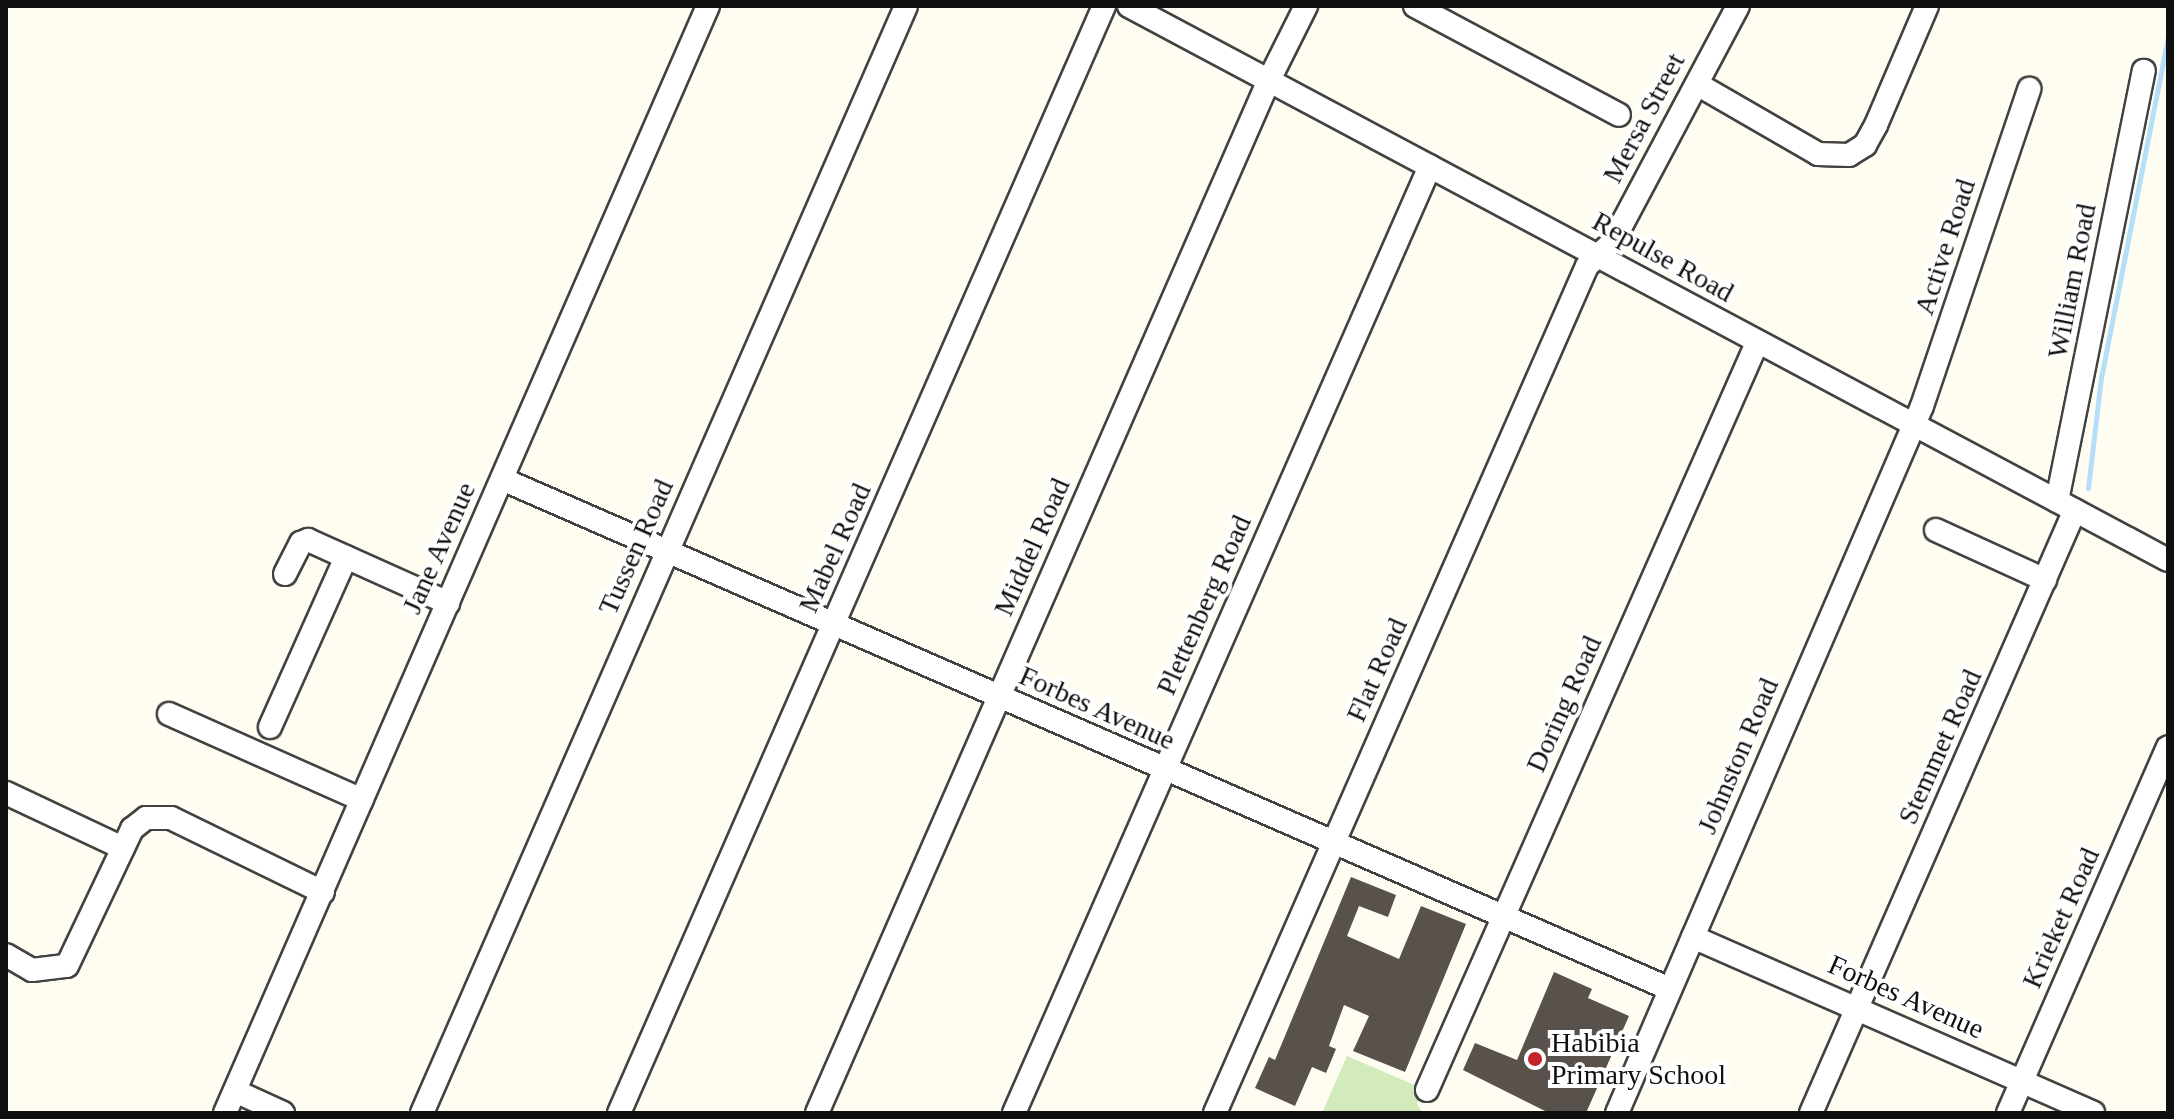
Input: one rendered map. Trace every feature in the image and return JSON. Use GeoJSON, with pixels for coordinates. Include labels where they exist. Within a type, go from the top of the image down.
{"type":"FeatureCollection","features":[{"type":"Feature","properties":{"kind":"street","name":"Jane Avenue"},"geometry":{"type":"LineString","coordinates":[[225,1113],[708,6]]}},
{"type":"Feature","properties":{"kind":"street","name":"Tussen Road"},"geometry":{"type":"LineString","coordinates":[[422,1113],[906,6]]}},
{"type":"Feature","properties":{"kind":"street","name":"Mabel Road"},"geometry":{"type":"LineString","coordinates":[[619,1113],[1104,6]]}},
{"type":"Feature","properties":{"kind":"street","name":"Repulse Road"},"geometry":{"type":"LineString","coordinates":[[1129,6],[1599,255],[1757,343],[1916,422],[2168,560]]}},
{"type":"Feature","properties":{"kind":"street","name":"Middel Road"},"geometry":{"type":"LineString","coordinates":[[817,1113],[1269,80],[1306,6]]}},
{"type":"Feature","properties":{"kind":"street"},"geometry":{"type":"LineString","coordinates":[[1415,6],[1455,15],[1619,115]]}},
{"type":"Feature","properties":{"kind":"street","name":"Mersa Street"},"geometry":{"type":"LineString","coordinates":[[1599,255],[1612,243],[1738,6]]}},
{"type":"Feature","properties":{"kind":"street"},"geometry":{"type":"LineString","coordinates":[[1697,84],[1818,154],[1849,155],[1865,145],[1876,125],[1927,6]]}},
{"type":"Feature","properties":{"kind":"street","name":"William Road"},"geometry":{"type":"LineString","coordinates":[[2066,506],[2144,71]]}},
{"type":"Feature","properties":{"kind":"street","name":"Active Road"},"geometry":{"type":"LineString","coordinates":[[1916,422],[2029,89]]}},
{"type":"Feature","properties":{"kind":"street","name":"Plettenberg Road"},"geometry":{"type":"LineString","coordinates":[[1014,1113],[1430,166]]}},
{"type":"Feature","properties":{"kind":"street","name":"Flat Road"},"geometry":{"type":"LineString","coordinates":[[1215,1113],[1580,281],[1599,255]]}},
{"type":"Feature","properties":{"kind":"street","name":"Doring Road"},"geometry":{"type":"LineString","coordinates":[[1427,1090],[1757,343]]}},
{"type":"Feature","properties":{"kind":"street","name":"Johnston Road"},"geometry":{"type":"LineString","coordinates":[[1617,1113],[1916,422]]}},
{"type":"Feature","properties":{"kind":"street","name":"Forbes Avenue"},"geometry":{"type":"LineString","coordinates":[[502,479],[1670,989]]}},
{"type":"Feature","properties":{"kind":"street","name":"Stemmet Road"},"geometry":{"type":"LineString","coordinates":[[1811,1113],[2045,580],[2066,506]]}},
{"type":"Feature","properties":{"kind":"street"},"geometry":{"type":"LineString","coordinates":[[1936,530],[2045,580]]}},
{"type":"Feature","properties":{"kind":"street"},"geometry":{"type":"LineString","coordinates":[[285,574],[304,540],[448,603]]}},
{"type":"Feature","properties":{"kind":"street"},"geometry":{"type":"LineString","coordinates":[[270,727],[346,557]]}},
{"type":"Feature","properties":{"kind":"street"},"geometry":{"type":"LineString","coordinates":[[169,714],[362,800]]}},
{"type":"Feature","properties":{"kind":"street","name":"Krieket Road"},"geometry":{"type":"LineString","coordinates":[[2008,1113],[2168,747]]}},
{"type":"Feature","properties":{"kind":"street"},"geometry":{"type":"LineString","coordinates":[[6,793],[123,848]]}},
{"type":"Feature","properties":{"kind":"street"},"geometry":{"type":"LineString","coordinates":[[6,955],[32,970],[67,966],[123,848],[146,818],[171,818],[323,892]]}},
{"type":"Feature","properties":{"kind":"street","name":"Forbes Avenue"},"geometry":{"type":"LineString","coordinates":[[1693,937],[2093,1113]]}},
{"type":"Feature","properties":{"kind":"street"},"geometry":{"type":"LineString","coordinates":[[235,1091],[283,1113]]}},
{"type":"Feature","properties":{"kind":"green space"},"geometry":{"type":"Polygon","coordinates":[[[1347,1056],[1419,1087],[1417,1104],[1423,1113],[1322,1113],[1347,1056]]]}},
{"type":"Feature","properties":{"kind":"building"},"geometry":{"type":"Polygon","coordinates":[[[1351,877],[1396,895],[1388,917],[1359,906],[1347,936],[1399,959],[1421,906],[1466,924],[1405,1072],[1353,1051],[1369,1016],[1344,1005],[1329,1046],[1336,1049],[1326,1073],[1312,1067],[1295,1106],[1255,1088],[1269,1057],[1275,1060],[1351,877]]]}},
{"type":"Feature","properties":{"kind":"building"},"geometry":{"type":"Polygon","coordinates":[[[1554,972],[1592,989],[1588,998],[1629,1016],[1586,1113],[1549,1113],[1463,1070],[1475,1043],[1517,1060],[1554,972]]]}},
{"type":"Feature","properties":{"kind":"waterway"},"geometry":{"type":"LineString","coordinates":[[2088,488],[2101,378],[2168,35]]}},
{"type":"Feature","properties":{"kind":"place","name":"Habibia Primary School"},"geometry":{"type":"Point","coordinates":[1535,1059]}}]}
